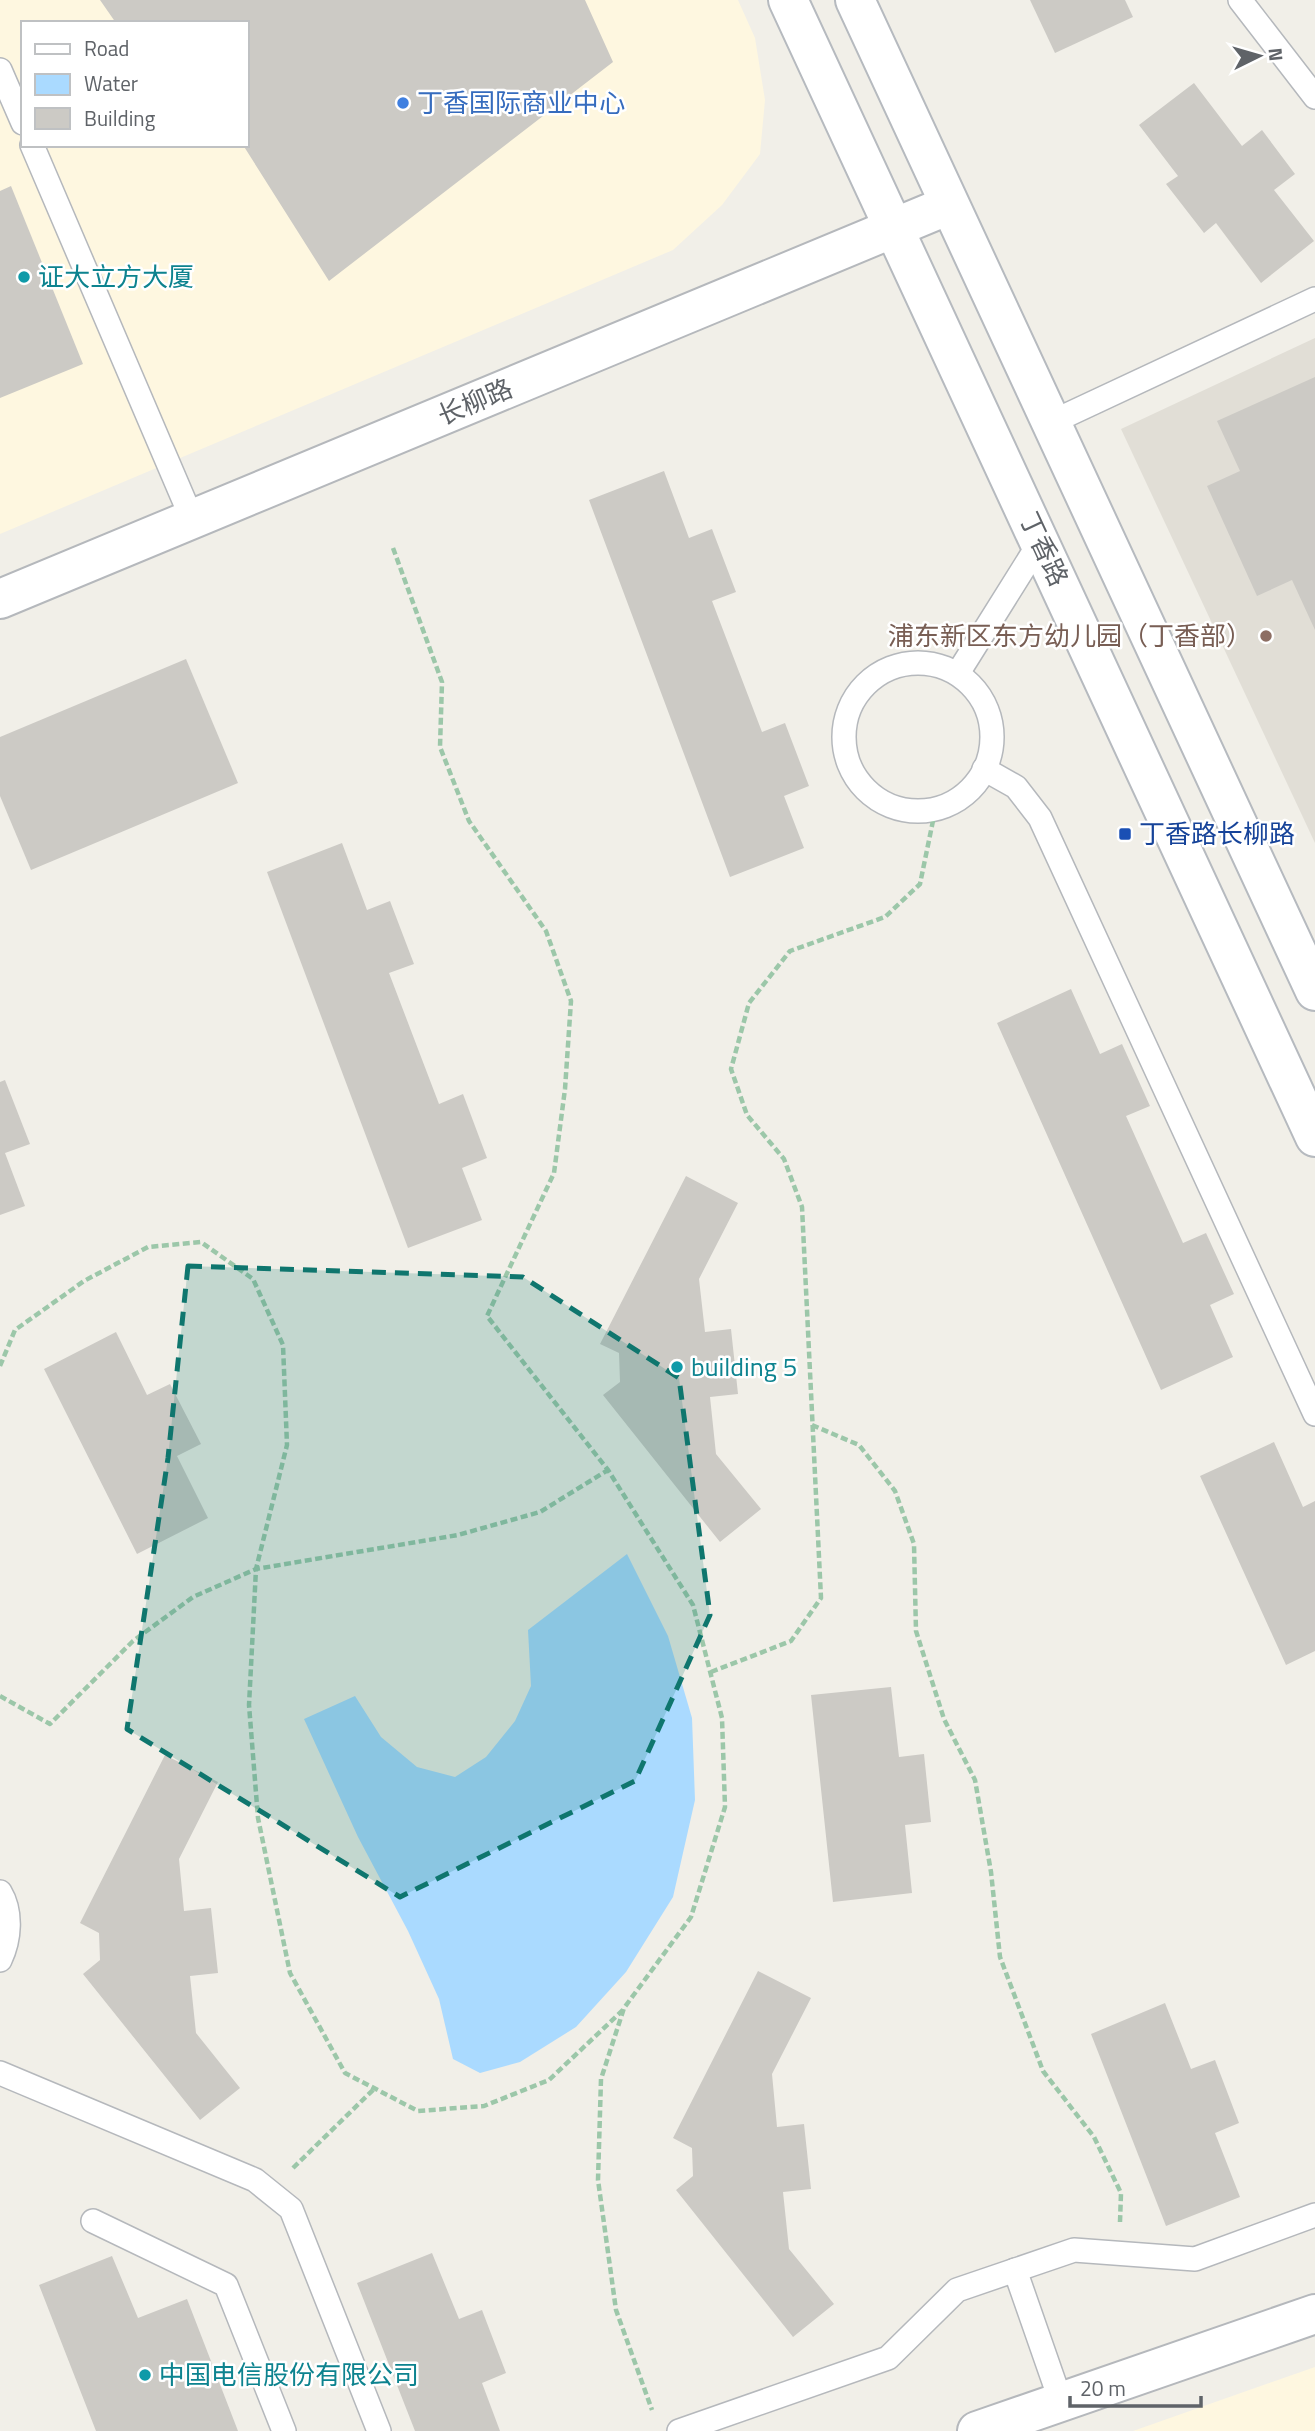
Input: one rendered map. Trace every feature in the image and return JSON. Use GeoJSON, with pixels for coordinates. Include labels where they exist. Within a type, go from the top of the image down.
{"type":"FeatureCollection","features":[{"type":"Feature","properties":{"kind":"street","name":"丁香路"},"geometry":{"type":"LineString","coordinates":[[788,0],[1315,1137]]}},
{"type":"Feature","properties":{"kind":"street"},"geometry":{"type":"LineString","coordinates":[[855,0],[1315,991]]}},
{"type":"Feature","properties":{"kind":"street","name":"长柳路"},"geometry":{"type":"LineString","coordinates":[[0,600],[949,205]]}},
{"type":"Feature","properties":{"kind":"street"},"geometry":{"type":"LineString","coordinates":[[977,2431],[1315,2314]]}},
{"type":"Feature","properties":{"kind":"lane"},"geometry":{"type":"LineString","coordinates":[[1240,0],[1315,97]]}},
{"type":"Feature","properties":{"kind":"lane"},"geometry":{"type":"LineString","coordinates":[[0,70],[21,118]]}},
{"type":"Feature","properties":{"kind":"lane"},"geometry":{"type":"LineString","coordinates":[[33,147],[192,519]]}},
{"type":"Feature","properties":{"kind":"lane"},"geometry":{"type":"LineString","coordinates":[[1050,423],[1315,299]]}},
{"type":"Feature","properties":{"kind":"lane"},"geometry":{"type":"LineString","coordinates":[[958,673],[1040,542]]}},
{"type":"Feature","properties":{"kind":"lane"},"geometry":{"type":"LineString","coordinates":[[912,662],[936,664],[958,673],[975,688],[987,708],[993,734],[985,769],[978,783],[959,800],[934,811],[909,812],[884,804],[863,788],[849,766],[844,744],[845,720],[854,698],[869,680],[889,667],[912,662]]}},
{"type":"Feature","properties":{"kind":"lane"},"geometry":{"type":"LineString","coordinates":[[985,769],[1016,787],[1040,818],[1315,1414]]}},
{"type":"Feature","properties":{"kind":"lane"},"geometry":{"type":"LineString","coordinates":[[0,1892],[9,1923],[5,1949],[0,1959]]}},
{"type":"Feature","properties":{"kind":"lane"},"geometry":{"type":"LineString","coordinates":[[0,2073],[255,2180],[291,2209],[379,2431]]}},
{"type":"Feature","properties":{"kind":"lane"},"geometry":{"type":"LineString","coordinates":[[679,2431],[888,2358],[957,2290],[1074,2250],[1195,2259],[1315,2216]]}},
{"type":"Feature","properties":{"kind":"lane"},"geometry":{"type":"LineString","coordinates":[[93,2221],[226,2285],[284,2431]]}},
{"type":"Feature","properties":{"kind":"lane"},"geometry":{"type":"LineString","coordinates":[[1015,2270],[1060,2402]]}},
{"type":"Feature","properties":{"kind":"path"},"geometry":{"type":"LineString","coordinates":[[0,1366],[15,1330],[84,1281],[148,1247],[201,1242],[253,1279],[283,1345],[287,1445],[256,1569],[249,1705],[258,1818],[290,1973],[345,2073],[418,2111],[484,2106],[549,2080],[624,2008],[691,1917],[725,1807],[722,1718],[693,1605],[608,1470],[487,1316],[554,1173],[565,1088],[571,1001],[546,931],[468,821],[440,747],[442,682],[393,548]]}},
{"type":"Feature","properties":{"kind":"path"},"geometry":{"type":"LineString","coordinates":[[711,1672],[791,1641],[821,1598],[802,1207],[784,1159],[747,1115],[731,1069],[750,1003],[790,951],[885,917],[920,884],[934,811]]}},
{"type":"Feature","properties":{"kind":"path"},"geometry":{"type":"LineString","coordinates":[[812,1425],[859,1445],[895,1491],[914,1544],[916,1631],[944,1719],[975,1780],[991,1871],[1000,1956],[1043,2071],[1094,2137],[1121,2193],[1119,2254]]}},
{"type":"Feature","properties":{"kind":"path"},"geometry":{"type":"LineString","coordinates":[[0,1696],[50,1724],[133,1641],[193,1597],[256,1569],[458,1535],[540,1512],[608,1470]]}},
{"type":"Feature","properties":{"kind":"path"},"geometry":{"type":"LineString","coordinates":[[624,2008],[601,2079],[598,2180],[616,2310],[655,2419]]}},
{"type":"Feature","properties":{"kind":"path"},"geometry":{"type":"LineString","coordinates":[[269,2191],[375,2088]]}},
{"type":"Feature","properties":{"kind":"highlighted area"},"geometry":{"type":"Polygon","coordinates":[[[188,1266],[523,1277],[679,1378],[710,1615],[635,1781],[400,1897],[127,1729],[168,1458],[188,1266]]]}},
{"type":"Feature","properties":{"kind":"shaded area"},"geometry":{"type":"Polygon","coordinates":[[[0,0],[738,0],[755,38],[765,100],[760,154],[722,205],[673,250],[0,534],[0,0]]]}},
{"type":"Feature","properties":{"kind":"shaded area","name":"浦东新区东方幼儿园（丁香部）"},"geometry":{"type":"Polygon","coordinates":[[[1315,338],[1315,843],[1121,429],[1315,338]]]}},
{"type":"Feature","properties":{"kind":"shaded area"},"geometry":{"type":"Polygon","coordinates":[[[1315,2367],[1315,2431],[1133,2431],[1315,2367]]]}},
{"type":"Feature","properties":{"kind":"water"},"geometry":{"type":"Polygon","coordinates":[[[627,1554],[668,1636],[692,1718],[695,1800],[673,1897],[626,1972],[576,2027],[520,2062],[480,2073],[453,2059],[439,1999],[408,1931],[358,1837],[304,1719],[355,1696],[381,1737],[417,1767],[455,1777],[486,1757],[515,1721],[531,1686],[528,1630],[627,1554]]]}},
{"type":"Feature","properties":{"kind":"building","name":"丁香国际商业中心"},"geometry":{"type":"Polygon","coordinates":[[[100,0],[585,0],[613,62],[329,281],[244,147],[248,147],[248,21],[115,21],[100,0]]]}},
{"type":"Feature","properties":{"kind":"building"},"geometry":{"type":"Polygon","coordinates":[[[1030,0],[1125,0],[1133,17],[1055,53],[1030,0]]]}},
{"type":"Feature","properties":{"kind":"building"},"geometry":{"type":"Polygon","coordinates":[[[1194,83],[1242,146],[1262,130],[1295,174],[1274,190],[1314,241],[1261,283],[1216,223],[1204,233],[1166,184],[1178,176],[1139,125],[1194,83]]]}},
{"type":"Feature","properties":{"kind":"building","name":"证大立方大厦"},"geometry":{"type":"Polygon","coordinates":[[[11,186],[83,364],[0,398],[0,191],[11,186]]]}},
{"type":"Feature","properties":{"kind":"building"},"geometry":{"type":"Polygon","coordinates":[[[1315,377],[1315,630],[1292,580],[1257,596],[1207,486],[1240,471],[1217,421],[1315,377]]]}},
{"type":"Feature","properties":{"kind":"building"},"geometry":{"type":"Polygon","coordinates":[[[664,471],[689,538],[712,529],[736,592],[712,601],[762,732],[785,723],[809,786],[784,796],[804,848],[730,877],[589,500],[664,471]]]}},
{"type":"Feature","properties":{"kind":"building"},"geometry":{"type":"Polygon","coordinates":[[[186,659],[238,783],[31,870],[0,796],[0,737],[186,659]]]}},
{"type":"Feature","properties":{"kind":"building"},"geometry":{"type":"Polygon","coordinates":[[[342,843],[367,910],[390,901],[414,964],[389,973],[439,1104],[463,1094],[487,1158],[462,1168],[482,1220],[408,1248],[267,872],[342,843]]]}},
{"type":"Feature","properties":{"kind":"building"},"geometry":{"type":"Polygon","coordinates":[[[1071,989],[1100,1054],[1122,1044],[1150,1106],[1126,1116],[1183,1243],[1206,1233],[1234,1294],[1210,1305],[1233,1357],[1161,1390],[997,1023],[1071,989]]]}},
{"type":"Feature","properties":{"kind":"building"},"geometry":{"type":"Polygon","coordinates":[[[5,1080],[30,1144],[5,1153],[25,1206],[0,1215],[0,1082],[5,1080]]]}},
{"type":"Feature","properties":{"kind":"building","name":"building 5"},"geometry":{"type":"Polygon","coordinates":[[[686,1176],[738,1203],[699,1279],[705,1332],[731,1329],[738,1394],[710,1397],[716,1454],[761,1509],[720,1542],[603,1395],[620,1382],[619,1353],[600,1344],[686,1176]]]}},
{"type":"Feature","properties":{"kind":"building"},"geometry":{"type":"Polygon","coordinates":[[[116,1332],[147,1395],[170,1384],[201,1444],[177,1456],[208,1518],[137,1554],[44,1369],[116,1332]]]}},
{"type":"Feature","properties":{"kind":"building"},"geometry":{"type":"Polygon","coordinates":[[[1274,1442],[1303,1507],[1315,1501],[1315,1651],[1286,1665],[1200,1476],[1274,1442]]]}},
{"type":"Feature","properties":{"kind":"building"},"geometry":{"type":"Polygon","coordinates":[[[891,1687],[899,1757],[924,1754],[931,1822],[905,1825],[912,1893],[833,1902],[811,1695],[891,1687]]]}},
{"type":"Feature","properties":{"kind":"building"},"geometry":{"type":"Polygon","coordinates":[[[165,1755],[218,1782],[179,1859],[184,1911],[211,1908],[218,1973],[190,1976],[196,2033],[240,2088],[200,2120],[83,1974],[100,1960],[99,1933],[80,1923],[165,1755]]]}},
{"type":"Feature","properties":{"kind":"building"},"geometry":{"type":"Polygon","coordinates":[[[758,1971],[811,1998],[772,2074],[777,2127],[804,2124],[811,2189],[783,2192],[789,2249],[834,2304],[793,2337],[676,2190],[693,2176],[692,2148],[673,2138],[758,1971]]]}},
{"type":"Feature","properties":{"kind":"building"},"geometry":{"type":"Polygon","coordinates":[[[1165,2003],[1191,2069],[1215,2060],[1239,2123],[1215,2133],[1240,2197],[1166,2226],[1091,2034],[1165,2003]]]}},
{"type":"Feature","properties":{"kind":"building"},"geometry":{"type":"Polygon","coordinates":[[[432,2253],[459,2319],[482,2310],[506,2373],[482,2383],[500,2431],[415,2431],[357,2283],[432,2253]]]}},
{"type":"Feature","properties":{"kind":"building","name":"中国电信股份有限公司"},"geometry":{"type":"Polygon","coordinates":[[[112,2256],[138,2318],[187,2299],[238,2431],[96,2431],[39,2285],[112,2256]]]}},
{"type":"Feature","properties":{"kind":"place","name":"丁香国际商业中心"},"geometry":{"type":"Point","coordinates":[403,103]}},
{"type":"Feature","properties":{"kind":"place","name":"证大立方大厦"},"geometry":{"type":"Point","coordinates":[24,277]}},
{"type":"Feature","properties":{"kind":"place","name":"浦东新区东方幼儿园（丁香部）"},"geometry":{"type":"Point","coordinates":[1266,636]}},
{"type":"Feature","properties":{"kind":"place","name":"丁香路长柳路"},"geometry":{"type":"Point","coordinates":[1125,834]}},
{"type":"Feature","properties":{"kind":"place","name":"building 5"},"geometry":{"type":"Point","coordinates":[677,1367]}},
{"type":"Feature","properties":{"kind":"place","name":"中国电信股份有限公司"},"geometry":{"type":"Point","coordinates":[145,2375]}}]}
